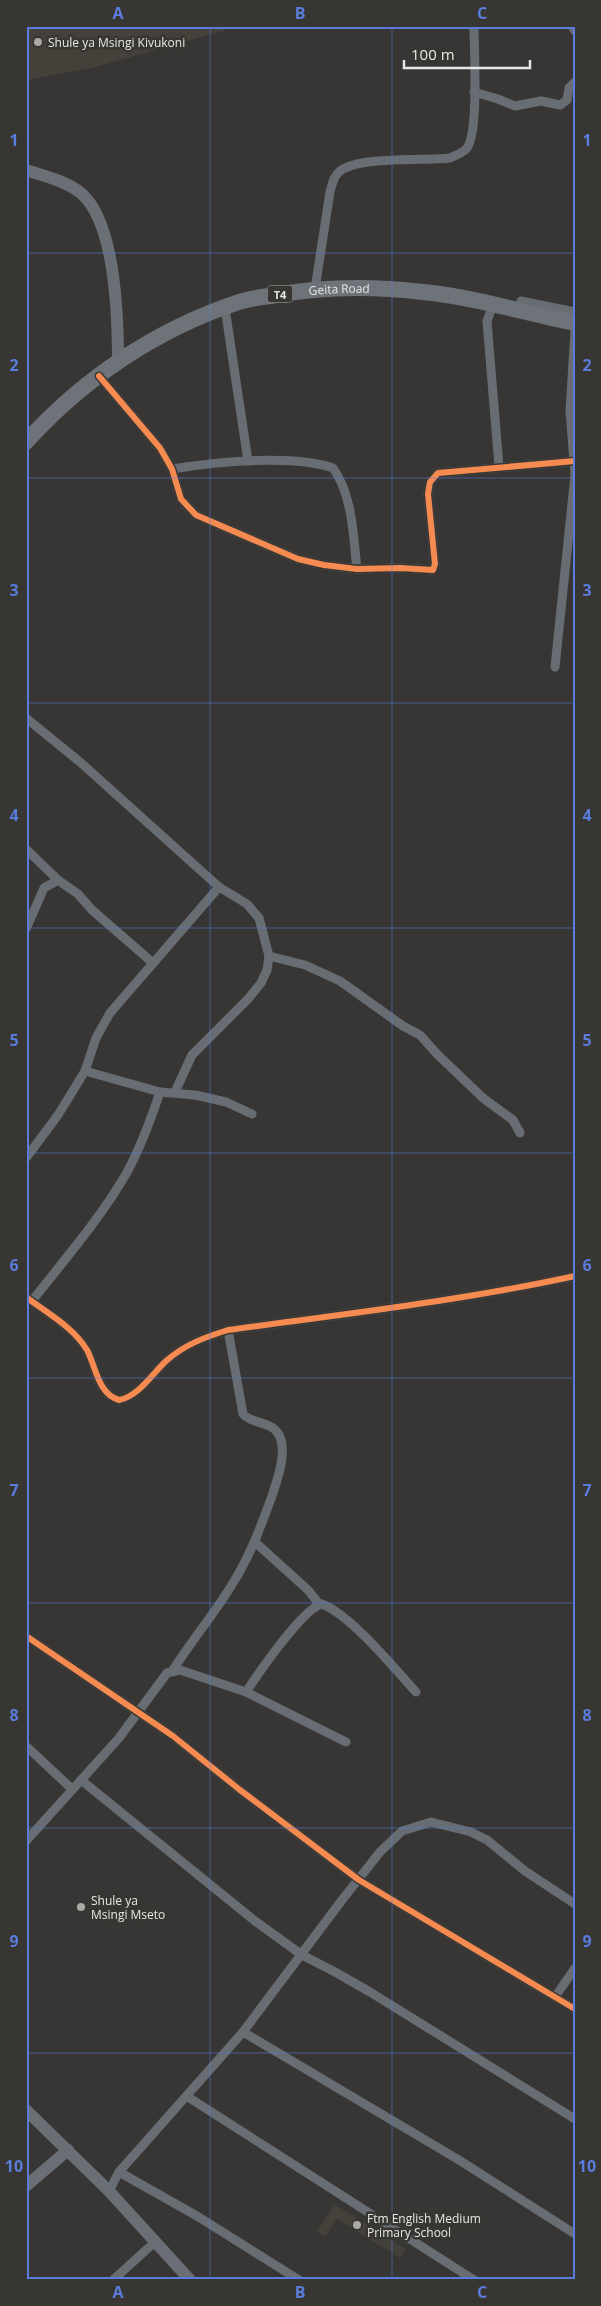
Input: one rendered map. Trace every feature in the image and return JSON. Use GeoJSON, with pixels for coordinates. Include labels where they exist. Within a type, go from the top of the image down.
{"type":"FeatureCollection","features":[{"type":"Feature","properties":{"kind":"highway","name":"Geita Road"},"geometry":{"type":"LineString","coordinates":[[26,442],[50,416],[99,376],[157,336],[240,302],[315,289],[354,286],[391,288],[425,292],[493,305],[575,324]]}},
{"type":"Feature","properties":{"kind":"street"},"geometry":{"type":"LineString","coordinates":[[315,289],[330,192],[333,180],[340,171],[361,164],[438,159],[459,154],[468,147],[472,131],[474,92],[474,26]]}},
{"type":"Feature","properties":{"kind":"street"},"geometry":{"type":"LineString","coordinates":[[572,26],[575,31]]}},
{"type":"Feature","properties":{"kind":"street"},"geometry":{"type":"LineString","coordinates":[[474,92],[515,106],[541,101],[560,105],[567,100],[570,85],[575,82]]}},
{"type":"Feature","properties":{"kind":"street"},"geometry":{"type":"LineString","coordinates":[[26,170],[57,180],[80,192],[95,211],[101,224],[116,296],[118,362]]}},
{"type":"Feature","properties":{"kind":"street"},"geometry":{"type":"LineString","coordinates":[[520,300],[575,312]]}},
{"type":"Feature","properties":{"kind":"street"},"geometry":{"type":"LineString","coordinates":[[493,305],[487,320],[499,467]]}},
{"type":"Feature","properties":{"kind":"street"},"geometry":{"type":"LineString","coordinates":[[225,308],[248,461]]}},
{"type":"Feature","properties":{"kind":"street"},"geometry":{"type":"LineString","coordinates":[[554,667],[574,475],[570,411],[575,331]]}},
{"type":"Feature","properties":{"kind":"street"},"geometry":{"type":"LineString","coordinates":[[99,376],[147,430],[172,469],[181,499],[189,510],[196,515],[298,559],[339,568],[400,568],[428,571],[435,569],[428,504],[430,482],[438,473],[574,461]]}},
{"type":"Feature","properties":{"kind":"street"},"geometry":{"type":"LineString","coordinates":[[172,469],[248,461],[293,462],[333,468],[343,487],[351,516],[357,569]]}},
{"type":"Feature","properties":{"kind":"street"},"geometry":{"type":"LineString","coordinates":[[26,718],[80,762],[218,887],[247,904],[255,911],[261,925],[268,956],[267,970],[261,983],[248,999],[192,1055],[174,1092]]}},
{"type":"Feature","properties":{"kind":"street"},"geometry":{"type":"LineString","coordinates":[[26,849],[58,880],[74,891],[92,910],[153,964]]}},
{"type":"Feature","properties":{"kind":"street"},"geometry":{"type":"LineString","coordinates":[[26,929],[44,888],[58,880]]}},
{"type":"Feature","properties":{"kind":"street"},"geometry":{"type":"LineString","coordinates":[[26,1158],[58,1115],[85,1071],[96,1038],[110,1012],[218,887]]}},
{"type":"Feature","properties":{"kind":"street"},"geometry":{"type":"LineString","coordinates":[[268,956],[305,965],[324,972],[349,986],[403,1026],[420,1035],[483,1098],[509,1116],[516,1123],[520,1133]]}},
{"type":"Feature","properties":{"kind":"street"},"geometry":{"type":"LineString","coordinates":[[85,1071],[160,1092],[174,1092],[226,1102],[252,1114]]}},
{"type":"Feature","properties":{"kind":"street"},"geometry":{"type":"LineString","coordinates":[[160,1092],[145,1134],[125,1175],[75,1246],[29,1299],[82,1342],[105,1391],[119,1400],[131,1396],[179,1352],[205,1337],[228,1330],[464,1298],[575,1276]]}},
{"type":"Feature","properties":{"kind":"street"},"geometry":{"type":"LineString","coordinates":[[26,1841],[119,1738],[168,1673],[173,1670],[233,1584],[255,1542],[276,1483],[281,1459],[281,1441],[279,1435],[268,1425],[246,1418],[243,1414],[228,1330]]}},
{"type":"Feature","properties":{"kind":"street"},"geometry":{"type":"LineString","coordinates":[[255,1542],[308,1590],[319,1604],[338,1612],[351,1622],[416,1692]]}},
{"type":"Feature","properties":{"kind":"street"},"geometry":{"type":"LineString","coordinates":[[246,1692],[281,1644],[312,1609],[319,1604]]}},
{"type":"Feature","properties":{"kind":"street"},"geometry":{"type":"LineString","coordinates":[[26,1636],[173,1736],[240,1790],[359,1880],[575,2010]]}},
{"type":"Feature","properties":{"kind":"street"},"geometry":{"type":"LineString","coordinates":[[173,1670],[201,1676],[246,1692],[346,1742]]}},
{"type":"Feature","properties":{"kind":"street"},"geometry":{"type":"LineString","coordinates":[[26,1746],[72,1789]]}},
{"type":"Feature","properties":{"kind":"street"},"geometry":{"type":"LineString","coordinates":[[81,1780],[255,1921],[302,1956],[363,1988],[575,2119]]}},
{"type":"Feature","properties":{"kind":"street"},"geometry":{"type":"LineString","coordinates":[[110,2191],[119,2172],[243,2032],[380,1852],[402,1831],[431,1822],[471,1832],[487,1840],[575,1904]]}},
{"type":"Feature","properties":{"kind":"street"},"geometry":{"type":"LineString","coordinates":[[555,1997],[575,1968]]}},
{"type":"Feature","properties":{"kind":"street"},"geometry":{"type":"LineString","coordinates":[[243,2032],[459,2160],[575,2234]]}},
{"type":"Feature","properties":{"kind":"street"},"geometry":{"type":"LineString","coordinates":[[188,2096],[474,2280]]}},
{"type":"Feature","properties":{"kind":"street"},"geometry":{"type":"LineString","coordinates":[[26,2110],[110,2191],[190,2280]]}},
{"type":"Feature","properties":{"kind":"street"},"geometry":{"type":"LineString","coordinates":[[26,2186],[68,2150]]}},
{"type":"Feature","properties":{"kind":"street"},"geometry":{"type":"LineString","coordinates":[[119,2172],[197,2216],[299,2280]]}},
{"type":"Feature","properties":{"kind":"street"},"geometry":{"type":"LineString","coordinates":[[114,2280],[156,2241]]}},
{"type":"Feature","properties":{"kind":"shaded area"},"geometry":{"type":"Polygon","coordinates":[[[26,26],[230,26],[230,29],[92,68],[26,80],[26,26]]]}},
{"type":"Feature","properties":{"kind":"shaded area","name":"Ftm English Medium Primary School"},"geometry":{"type":"Polygon","coordinates":[[[334,2204],[406,2249],[400,2258],[337,2219],[325,2237],[317,2232],[334,2204]]]}},
{"type":"Feature","properties":{"kind":"cycle path"},"geometry":{"type":"LineString","coordinates":[[99,376],[160,448],[172,469],[181,499],[196,515],[298,559],[324,565],[357,569],[400,568],[433,570],[435,564],[428,494],[430,482],[438,473],[575,461]]}},
{"type":"Feature","properties":{"kind":"cycle path"},"geometry":{"type":"LineString","coordinates":[[26,1297],[75,1334],[87,1350],[102,1386],[112,1397],[119,1400],[133,1394],[166,1361],[180,1350],[228,1330],[445,1300],[575,1276]]}},
{"type":"Feature","properties":{"kind":"cycle path"},"geometry":{"type":"LineString","coordinates":[[26,1636],[173,1736],[240,1790],[359,1880],[575,2009]]}},
{"type":"Feature","properties":{"kind":"place","name":"Shule ya Msingi Kivukoni"},"geometry":{"type":"Point","coordinates":[38,42]}},
{"type":"Feature","properties":{"kind":"place","name":"Shule ya Msingi Mseto"},"geometry":{"type":"Point","coordinates":[81,1907]}},
{"type":"Feature","properties":{"kind":"place","name":"Ftm English Medium Primary School"},"geometry":{"type":"Point","coordinates":[357,2225]}}]}
